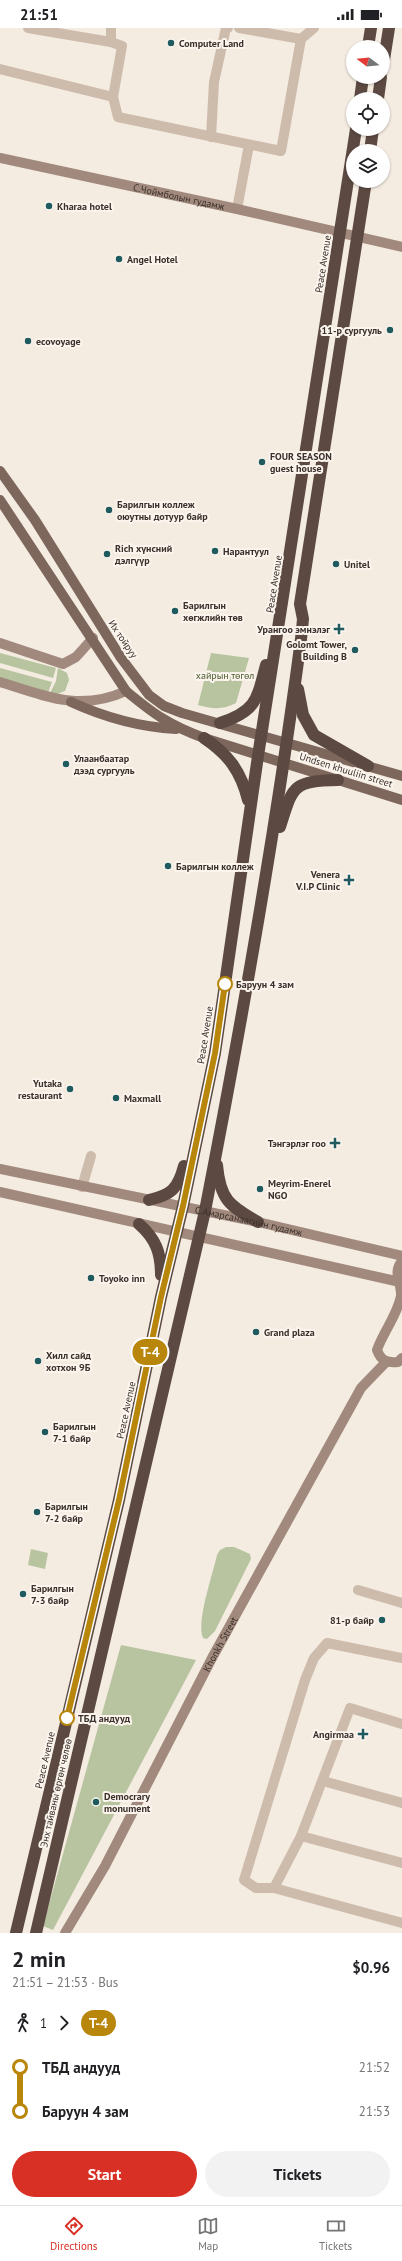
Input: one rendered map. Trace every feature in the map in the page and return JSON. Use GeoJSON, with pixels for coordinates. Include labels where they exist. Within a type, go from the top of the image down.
{"type":"FeatureCollection","features":[{"type":"Feature","properties":{"kind":"highway"},"geometry":{"type":"LineString","coordinates":[[369,40],[371,28]]}},
{"type":"Feature","properties":{"kind":"highway"},"geometry":{"type":"LineString","coordinates":[[387,40],[389,28]]}},
{"type":"Feature","properties":{"kind":"highway","name":"Peace Avenue"},"geometry":{"type":"LineString","coordinates":[[16,1933],[119,1500],[161,1297],[183,1206],[215,1053],[250,806],[283,604],[355,136]]}},
{"type":"Feature","properties":{"kind":"highway"},"geometry":{"type":"LineString","coordinates":[[287,742],[303,619],[300,604],[365,188]]}},
{"type":"Feature","properties":{"kind":"highway"},"geometry":{"type":"LineString","coordinates":[[220,723],[240,715],[256,700],[283,604]]}},
{"type":"Feature","properties":{"kind":"highway"},"geometry":{"type":"LineString","coordinates":[[296,679],[303,715],[314,734],[368,766]]}},
{"type":"Feature","properties":{"kind":"highway"},"geometry":{"type":"LineString","coordinates":[[204,738],[221,749],[234,764],[244,782],[250,806]]}},
{"type":"Feature","properties":{"kind":"highway","name":"Энх тайваны өргөн чөлөө"},"geometry":{"type":"LineString","coordinates":[[36,1933],[197,1237],[205,1211],[270,856],[287,742]]}},
{"type":"Feature","properties":{"kind":"highway"},"geometry":{"type":"LineString","coordinates":[[270,856],[290,795],[297,786],[312,781],[338,780]]}},
{"type":"Feature","properties":{"kind":"highway"},"geometry":{"type":"LineString","coordinates":[[149,1200],[164,1196],[174,1189],[180,1180],[188,1150],[203,1108]]}},
{"type":"Feature","properties":{"kind":"highway"},"geometry":{"type":"LineString","coordinates":[[216,1154],[219,1181],[228,1202],[235,1209],[258,1222]]}},
{"type":"Feature","properties":{"kind":"highway"},"geometry":{"type":"LineString","coordinates":[[139,1224],[149,1232],[156,1243],[161,1258],[161,1297]]}},
{"type":"Feature","properties":{"kind":"main road","name":"С.Чоймболын гудамж"},"geometry":{"type":"LineString","coordinates":[[0,158],[237,209],[402,247]]}},
{"type":"Feature","properties":{"kind":"main road","name":"Их тойруу"},"geometry":{"type":"LineString","coordinates":[[0,471],[35,520],[121,658],[149,695],[164,706],[176,711],[261,736],[287,742]]}},
{"type":"Feature","properties":{"kind":"main road"},"geometry":{"type":"LineString","coordinates":[[0,500],[93,638],[126,691],[155,715],[179,729],[283,764]]}},
{"type":"Feature","properties":{"kind":"main road"},"geometry":{"type":"LineString","coordinates":[[0,643],[63,664],[76,658],[93,638]]}},
{"type":"Feature","properties":{"kind":"main road"},"geometry":{"type":"LineString","coordinates":[[0,682],[52,699],[71,702],[102,700],[126,691]]}},
{"type":"Feature","properties":{"kind":"main road"},"geometry":{"type":"LineString","coordinates":[[71,702],[116,721],[142,726],[179,729]]}},
{"type":"Feature","properties":{"kind":"main road","name":"Undsen khuuliin street"},"geometry":{"type":"LineString","coordinates":[[287,742],[402,776]]}},
{"type":"Feature","properties":{"kind":"main road","name":"Undsen khuuliin street"},"geometry":{"type":"LineString","coordinates":[[283,764],[402,800]]}},
{"type":"Feature","properties":{"kind":"main road","name":"С.Амарсанаагийн гудамж"},"geometry":{"type":"LineString","coordinates":[[0,1169],[258,1222],[402,1256]]}},
{"type":"Feature","properties":{"kind":"main road"},"geometry":{"type":"LineString","coordinates":[[0,1192],[400,1282]]}},
{"type":"Feature","properties":{"kind":"main road"},"geometry":{"type":"LineString","coordinates":[[401,1361],[386,1362],[380,1358],[376,1350],[381,1337],[399,1306],[401,1295],[400,1282],[397,1274],[399,1265],[402,1261]]}},
{"type":"Feature","properties":{"kind":"main road","name":"Khonkh Street"},"geometry":{"type":"LineString","coordinates":[[65,1933],[105,1866],[219,1644],[361,1388],[386,1362]]}},
{"type":"Feature","properties":{"kind":"street"},"geometry":{"type":"LineString","coordinates":[[28,28],[111,42],[122,46],[114,97],[118,117],[281,151],[301,39],[314,28]]}},
{"type":"Feature","properties":{"kind":"street"},"geometry":{"type":"LineString","coordinates":[[111,28],[111,42]]}},
{"type":"Feature","properties":{"kind":"street"},"geometry":{"type":"LineString","coordinates":[[211,137],[214,82],[227,28]]}},
{"type":"Feature","properties":{"kind":"street"},"geometry":{"type":"LineString","coordinates":[[239,28],[301,39]]}},
{"type":"Feature","properties":{"kind":"street"},"geometry":{"type":"LineString","coordinates":[[0,69],[114,97]]}},
{"type":"Feature","properties":{"kind":"street"},"geometry":{"type":"LineString","coordinates":[[237,209],[249,145]]}},
{"type":"Feature","properties":{"kind":"street"},"geometry":{"type":"LineString","coordinates":[[82,1187],[90,1156]]}},
{"type":"Feature","properties":{"kind":"street"},"geometry":{"type":"LineString","coordinates":[[358,1590],[402,1603]]}},
{"type":"Feature","properties":{"kind":"street"},"geometry":{"type":"LineString","coordinates":[[402,1658],[328,1643],[314,1658],[305,1680],[244,1880],[256,1888],[274,1888],[402,1923]]}},
{"type":"Feature","properties":{"kind":"street"},"geometry":{"type":"LineString","coordinates":[[274,1888],[301,1836],[350,1708],[402,1724]]}},
{"type":"Feature","properties":{"kind":"street"},"geometry":{"type":"LineString","coordinates":[[323,1780],[402,1803]]}},
{"type":"Feature","properties":{"kind":"street"},"geometry":{"type":"LineString","coordinates":[[301,1836],[402,1863]]}},
{"type":"Feature","properties":{"kind":"green space"},"geometry":{"type":"Polygon","coordinates":[[[0,653],[56,668],[53,678],[0,663],[0,653]]]}},
{"type":"Feature","properties":{"kind":"green space","name":"хайрын төгөл"},"geometry":{"type":"Polygon","coordinates":[[[211,653],[249,658],[236,703],[227,707],[217,708],[198,705],[211,653]]]}},
{"type":"Feature","properties":{"kind":"green space"},"geometry":{"type":"Polygon","coordinates":[[[0,668],[52,682],[48,693],[0,678],[0,668]]]}},
{"type":"Feature","properties":{"kind":"green space"},"geometry":{"type":"Polygon","coordinates":[[[58,668],[67,673],[69,680],[65,691],[57,694],[50,693],[56,681],[58,668]]]}},
{"type":"Feature","properties":{"kind":"green space"},"geometry":{"type":"Polygon","coordinates":[[[226,1547],[234,1547],[250,1554],[251,1559],[215,1631],[207,1639],[203,1638],[201,1630],[203,1609],[217,1555],[220,1550],[226,1547]]]}},
{"type":"Feature","properties":{"kind":"green space"},"geometry":{"type":"Polygon","coordinates":[[[31,1549],[48,1553],[45,1569],[28,1565],[31,1549]]]}},
{"type":"Feature","properties":{"kind":"green space"},"geometry":{"type":"Polygon","coordinates":[[[121,1645],[196,1660],[53,1930],[43,1926],[121,1645]]]}},
{"type":"Feature","properties":{"kind":"bus line","name":"Т-4"},"geometry":{"type":"LineString","coordinates":[[67,1718],[119,1500],[136,1424],[161,1297],[183,1206],[215,1053],[225,984]]}},
{"type":"Feature","properties":{"kind":"place","name":"Computer Land"},"geometry":{"type":"Point","coordinates":[171,43]}},
{"type":"Feature","properties":{"kind":"place","name":"Kharaa hotel"},"geometry":{"type":"Point","coordinates":[49,206]}},
{"type":"Feature","properties":{"kind":"place","name":"Angel Hotel"},"geometry":{"type":"Point","coordinates":[119,259]}},
{"type":"Feature","properties":{"kind":"place","name":"11-р сургууль"},"geometry":{"type":"Point","coordinates":[390,330]}},
{"type":"Feature","properties":{"kind":"place","name":"ecovoyage"},"geometry":{"type":"Point","coordinates":[28,341]}},
{"type":"Feature","properties":{"kind":"place","name":"FOUR SEASON guest house"},"geometry":{"type":"Point","coordinates":[262,462]}},
{"type":"Feature","properties":{"kind":"place","name":"Барилгын коллеж оюутны дотуур байр"},"geometry":{"type":"Point","coordinates":[109,510]}},
{"type":"Feature","properties":{"kind":"place","name":"Нарантуул"},"geometry":{"type":"Point","coordinates":[215,551]}},
{"type":"Feature","properties":{"kind":"place","name":"Rich хүнсний дэлгүүр"},"geometry":{"type":"Point","coordinates":[107,554]}},
{"type":"Feature","properties":{"kind":"place","name":"Unitel"},"geometry":{"type":"Point","coordinates":[336,564]}},
{"type":"Feature","properties":{"kind":"place","name":"Барилгын хөгжлийн төв"},"geometry":{"type":"Point","coordinates":[175,611]}},
{"type":"Feature","properties":{"kind":"place","name":"Урангоо эмнэлэг"},"geometry":{"type":"Point","coordinates":[339,629]}},
{"type":"Feature","properties":{"kind":"place","name":"Golomt Tower, Building B"},"geometry":{"type":"Point","coordinates":[355,650]}},
{"type":"Feature","properties":{"kind":"place","name":"Улаанбаатар дээд сургууль"},"geometry":{"type":"Point","coordinates":[66,764]}},
{"type":"Feature","properties":{"kind":"place","name":"Барилгын коллеж"},"geometry":{"type":"Point","coordinates":[168,866]}},
{"type":"Feature","properties":{"kind":"place","name":"Venera V.I.P Clinic"},"geometry":{"type":"Point","coordinates":[349,880]}},
{"type":"Feature","properties":{"kind":"place","name":"Баруун 4 зам"},"geometry":{"type":"Point","coordinates":[225,984]}},
{"type":"Feature","properties":{"kind":"place","name":"Yutaka restaurant"},"geometry":{"type":"Point","coordinates":[70,1089]}},
{"type":"Feature","properties":{"kind":"place","name":"Maxmall"},"geometry":{"type":"Point","coordinates":[116,1098]}},
{"type":"Feature","properties":{"kind":"place","name":"Тэнгэрлэг гоо"},"geometry":{"type":"Point","coordinates":[335,1143]}},
{"type":"Feature","properties":{"kind":"place","name":"Meyrim-Enerel NGO"},"geometry":{"type":"Point","coordinates":[260,1189]}},
{"type":"Feature","properties":{"kind":"place","name":"Toyoko inn"},"geometry":{"type":"Point","coordinates":[91,1278]}},
{"type":"Feature","properties":{"kind":"place","name":"Grand plaza"},"geometry":{"type":"Point","coordinates":[256,1332]}},
{"type":"Feature","properties":{"kind":"place","name":"Хилл сайд хотхон 9Б"},"geometry":{"type":"Point","coordinates":[38,1361]}},
{"type":"Feature","properties":{"kind":"place","name":"Барилгын 7-1 байр"},"geometry":{"type":"Point","coordinates":[45,1432]}},
{"type":"Feature","properties":{"kind":"place","name":"Барилгын 7-2 байр"},"geometry":{"type":"Point","coordinates":[37,1512]}},
{"type":"Feature","properties":{"kind":"place","name":"Барилгын 7-3 байр"},"geometry":{"type":"Point","coordinates":[23,1594]}},
{"type":"Feature","properties":{"kind":"place","name":"81-р байр"},"geometry":{"type":"Point","coordinates":[382,1620]}},
{"type":"Feature","properties":{"kind":"place","name":"ТБД андууд"},"geometry":{"type":"Point","coordinates":[67,1718]}},
{"type":"Feature","properties":{"kind":"place","name":"Angirmaa"},"geometry":{"type":"Point","coordinates":[363,1734]}},
{"type":"Feature","properties":{"kind":"place","name":"Democrary monument"},"geometry":{"type":"Point","coordinates":[96,1802]}}]}
